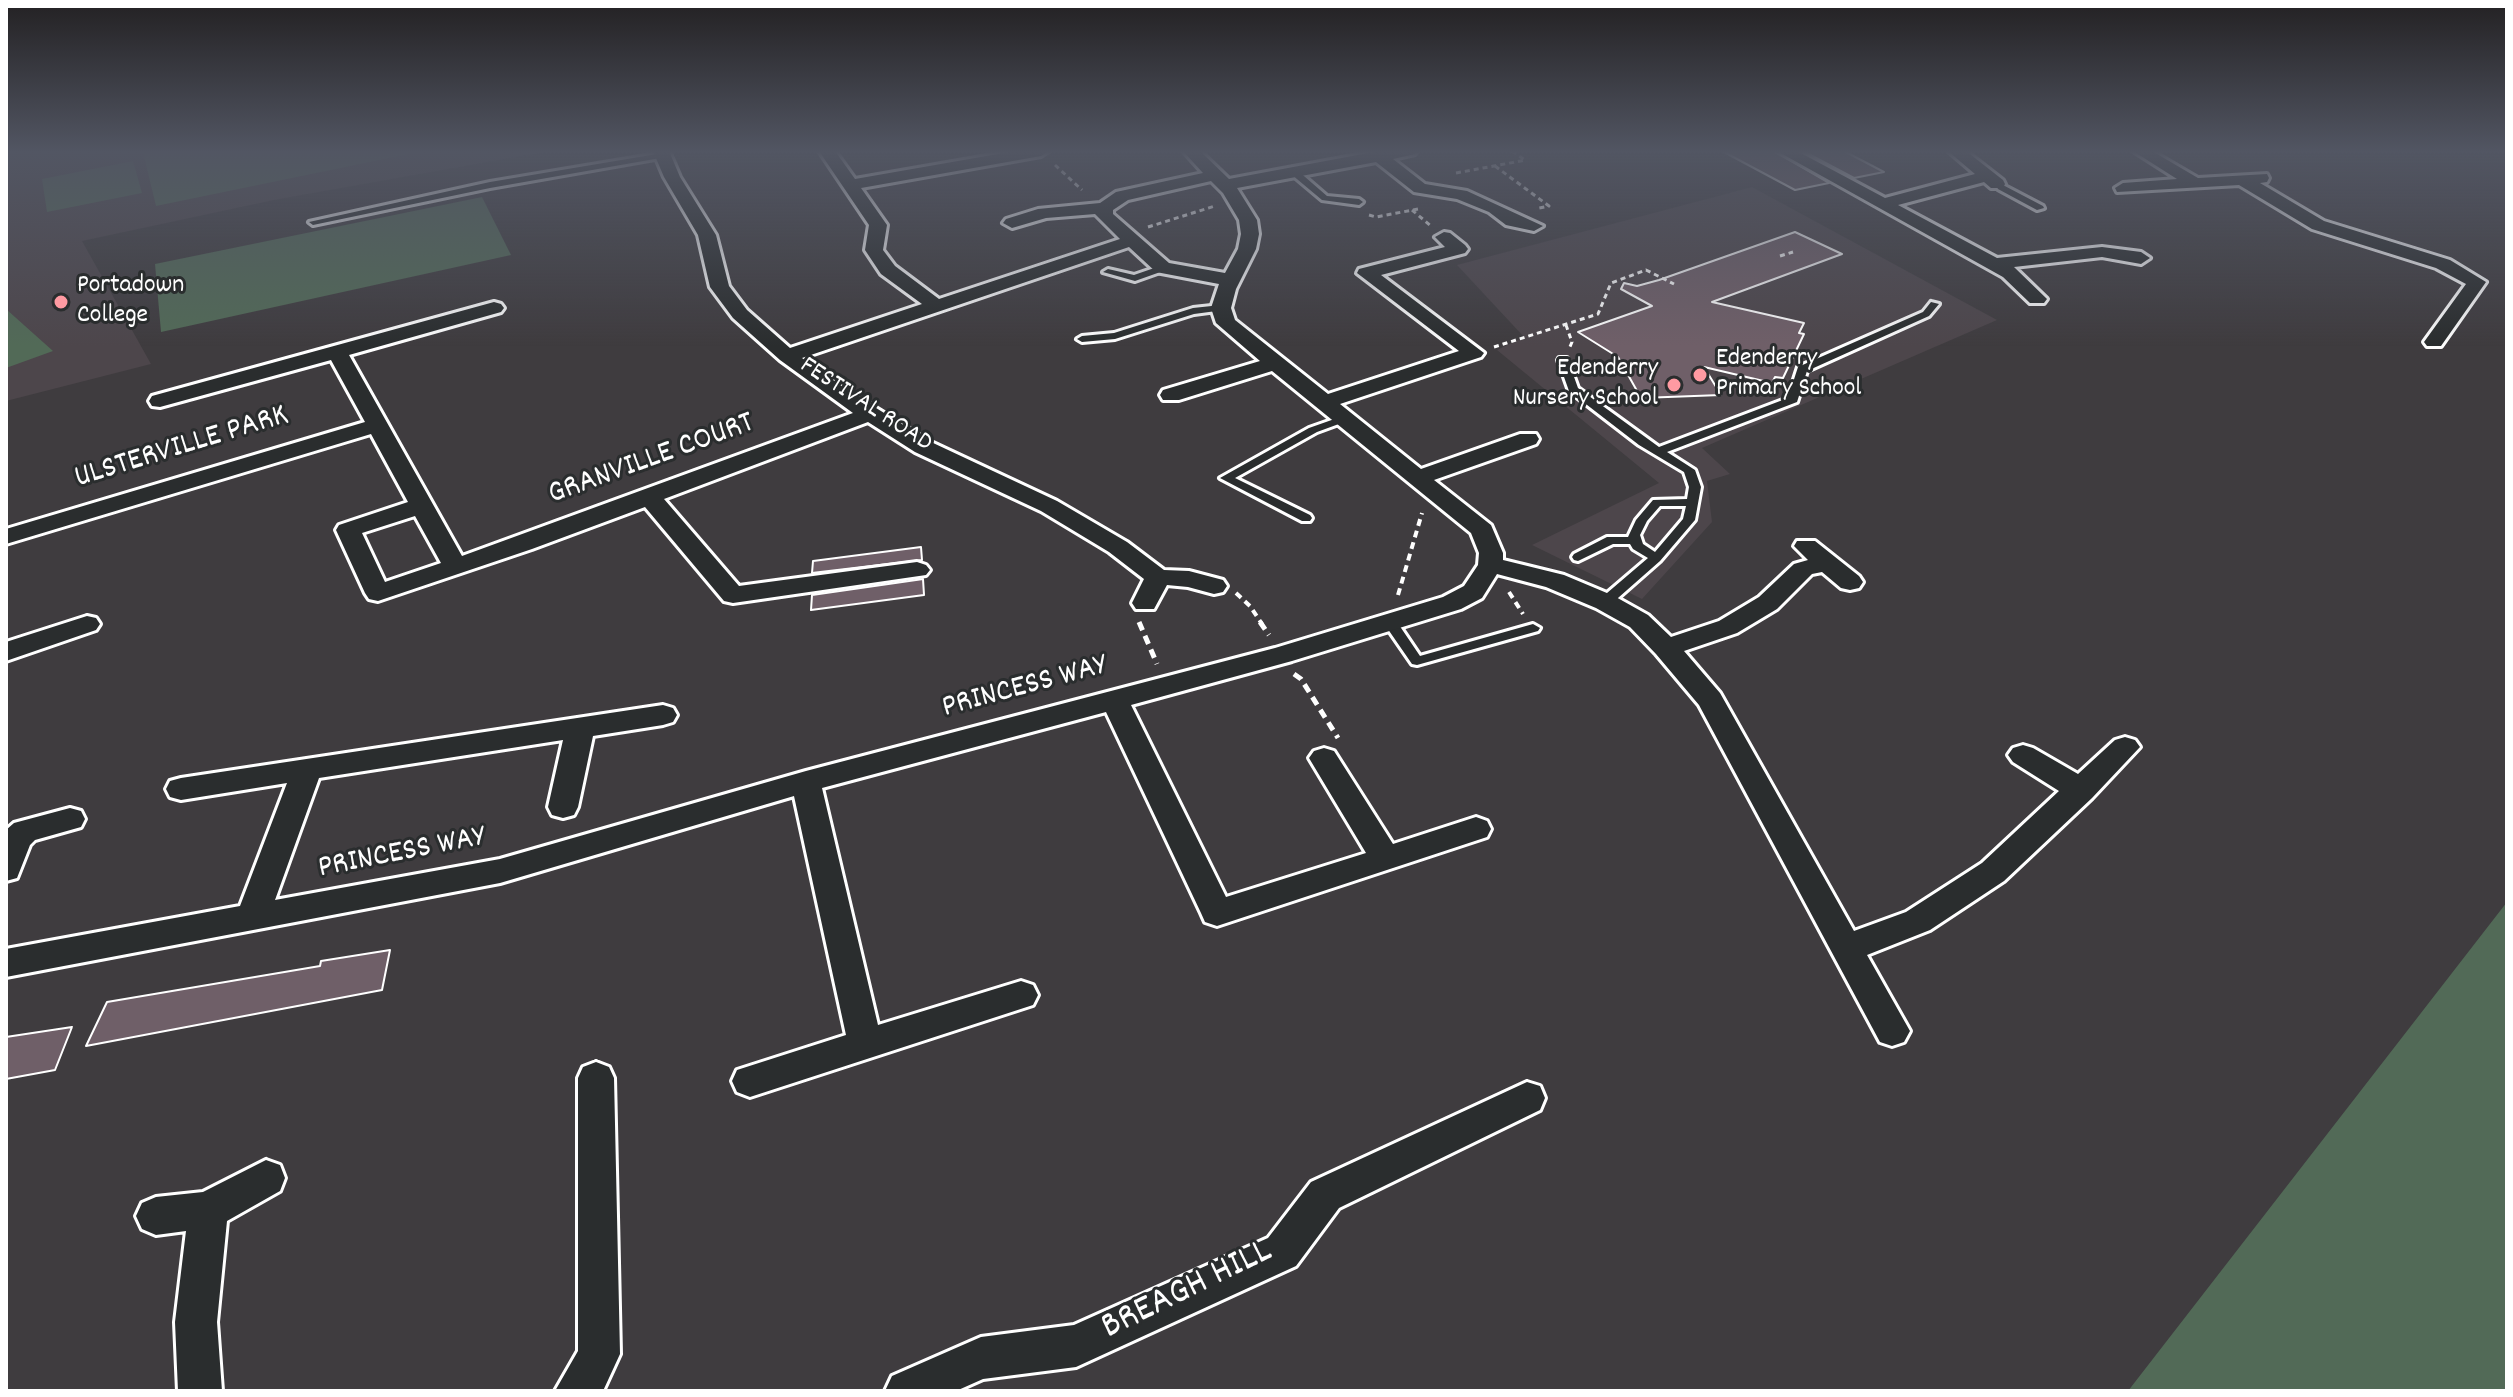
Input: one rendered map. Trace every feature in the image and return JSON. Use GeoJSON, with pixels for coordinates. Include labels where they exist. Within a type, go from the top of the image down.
{"type":"FeatureCollection","features":[{"type":"Feature","properties":{"kind":"street","name":"FESTIVAL ROAD"},"geometry":{"type":"LineString","coordinates":[[696,216],[707,235],[720,287],[740,314],[787,356],[923,447],[1049,506],[1118,547],[1158,577]]}},
{"type":"Feature","properties":{"kind":"street"},"geometry":{"type":"LineString","coordinates":[[872,216],[878,225],[874,250],[888,270],[937,306]]}},
{"type":"Feature","properties":{"kind":"street"},"geometry":{"type":"LineString","coordinates":[[1012,223],[1034,216]]}},
{"type":"Feature","properties":{"kind":"street"},"geometry":{"type":"LineString","coordinates":[[1105,216],[1163,268],[1231,280]]}},
{"type":"Feature","properties":{"kind":"street"},"geometry":{"type":"LineString","coordinates":[[1244,216],[1250,234],[1247,249],[1221,308],[1226,323],[1482,530],[1491,553],[1491,565],[1555,581],[1605,602],[1639,621],[1666,648],[1710,700],[1892,1031]]}},
{"type":"Feature","properties":{"kind":"street"},"geometry":{"type":"LineString","coordinates":[[1506,216],[1512,221],[1534,226]]}},
{"type":"Feature","properties":{"kind":"street"},"geometry":{"type":"LineString","coordinates":[[1905,216],[2010,273],[2037,299]]}},
{"type":"Feature","properties":{"kind":"street"},"geometry":{"type":"LineString","coordinates":[[2305,216],[2318,225],[2443,264],[2477,282],[2434,342]]}},
{"type":"Feature","properties":{"kind":"street"},"geometry":{"type":"LineString","coordinates":[[1444,237],[1459,249],[1366,273],[1474,353]]}},
{"type":"Feature","properties":{"kind":"street"},"geometry":{"type":"LineString","coordinates":[[787,356],[1131,241]]}},
{"type":"Feature","properties":{"kind":"street"},"geometry":{"type":"LineString","coordinates":[[1995,264],[2102,252],[2141,258]]}},
{"type":"Feature","properties":{"kind":"street"},"geometry":{"type":"LineString","coordinates":[[160,401],[494,308]]}},
{"type":"Feature","properties":{"kind":"street"},"geometry":{"type":"LineString","coordinates":[[337,352],[455,566]]}},
{"type":"Feature","properties":{"kind":"street"},"geometry":{"type":"LineString","coordinates":[[1333,411],[1474,353]]}},
{"type":"Feature","properties":{"kind":"street"},"geometry":{"type":"LineString","coordinates":[[1171,395],[1275,363]]}},
{"type":"Feature","properties":{"kind":"street","name":"GRANVILLE COURT"},"geometry":{"type":"LineString","coordinates":[[423,505],[348,530],[378,593],[649,497],[870,414]]}},
{"type":"Feature","properties":{"kind":"street","name":"ULSTERVILLE PARK"},"geometry":{"type":"LineString","coordinates":[[6,537],[378,425]]}},
{"type":"Feature","properties":{"kind":"street"},"geometry":{"type":"LineString","coordinates":[[1428,486],[1528,439]]}},
{"type":"Feature","properties":{"kind":"street"},"geometry":{"type":"LineString","coordinates":[[649,497],[733,595],[917,570]]}},
{"type":"Feature","properties":{"kind":"street"},"geometry":{"type":"LineString","coordinates":[[1666,648],[1728,627],[1768,603],[1815,554],[1850,582]]}},
{"type":"Feature","properties":{"kind":"street","name":"PRINCESS WAY"},"geometry":{"type":"LineString","coordinates":[[6,963],[500,871],[806,782],[1115,701],[1398,620],[1452,603],[1473,592],[1491,565]]}},
{"type":"Feature","properties":{"kind":"street"},"geometry":{"type":"LineString","coordinates":[[1145,603],[1158,577],[1189,579],[1214,586]]}},
{"type":"Feature","properties":{"kind":"street"},"geometry":{"type":"LineString","coordinates":[[6,652],[87,624]]}},
{"type":"Feature","properties":{"kind":"street"},"geometry":{"type":"LineString","coordinates":[[1115,701],[1217,913],[1476,829]]}},
{"type":"Feature","properties":{"kind":"street"},"geometry":{"type":"LineString","coordinates":[[181,789],[663,715]]}},
{"type":"Feature","properties":{"kind":"street"},"geometry":{"type":"LineString","coordinates":[[563,807],[580,728]]}},
{"type":"Feature","properties":{"kind":"street"},"geometry":{"type":"LineString","coordinates":[[1848,948],[1918,921],[1993,872],[2125,747]]}},
{"type":"Feature","properties":{"kind":"street"},"geometry":{"type":"LineString","coordinates":[[2023,755],[2081,790]]}},
{"type":"Feature","properties":{"kind":"street"},"geometry":{"type":"LineString","coordinates":[[1324,758],[1385,858]]}},
{"type":"Feature","properties":{"kind":"street"},"geometry":{"type":"LineString","coordinates":[[252,918],[307,770]]}},
{"type":"Feature","properties":{"kind":"street"},"geometry":{"type":"LineString","coordinates":[[806,782],[865,1043]]}},
{"type":"Feature","properties":{"kind":"street"},"geometry":{"type":"LineString","coordinates":[[6,869],[16,839],[25,831],[70,819]]}},
{"type":"Feature","properties":{"kind":"street"},"geometry":{"type":"LineString","coordinates":[[750,1081],[1021,995]]}},
{"type":"Feature","properties":{"kind":"street"},"geometry":{"type":"LineString","coordinates":[[577,1391],[582,1388],[599,1354],[596,1078]]}},
{"type":"Feature","properties":{"kind":"street","name":"BREAGH HILL"},"geometry":{"type":"LineString","coordinates":[[907,1391],[981,1358],[1076,1346],[1282,1252],[1325,1195],[1527,1098]]}},
{"type":"Feature","properties":{"kind":"street"},"geometry":{"type":"LineString","coordinates":[[156,1216],[208,1210],[266,1178]]}},
{"type":"Feature","properties":{"kind":"street"},"geometry":{"type":"LineString","coordinates":[[200,1391],[196,1322],[208,1210]]}},
{"type":"Feature","properties":{"kind":"lane"},"geometry":{"type":"LineString","coordinates":[[313,222],[341,216]]}},
{"type":"Feature","properties":{"kind":"lane"},"geometry":{"type":"LineString","coordinates":[[1108,272],[1135,278],[1163,268]]}},
{"type":"Feature","properties":{"kind":"lane"},"geometry":{"type":"LineString","coordinates":[[1657,452],[1793,400],[1802,369],[1926,314],[1934,304]]}},
{"type":"Feature","properties":{"kind":"lane"},"geometry":{"type":"LineString","coordinates":[[1082,339],[1115,336],[1193,311],[1221,308]]}},
{"type":"Feature","properties":{"kind":"lane"},"geometry":{"type":"LineString","coordinates":[[1563,360],[1573,389],[1657,452],[1689,470],[1695,487],[1689,520],[1656,558],[1605,602]]}},
{"type":"Feature","properties":{"kind":"lane"},"geometry":{"type":"LineString","coordinates":[[1306,518],[1226,478],[1313,430],[1333,411]]}},
{"type":"Feature","properties":{"kind":"lane"},"geometry":{"type":"LineString","coordinates":[[1656,558],[1637,546],[1634,535],[1642,520],[1657,503],[1693,502]]}},
{"type":"Feature","properties":{"kind":"lane"},"geometry":{"type":"LineString","coordinates":[[1578,557],[1611,540],[1636,541]]}},
{"type":"Feature","properties":{"kind":"lane"},"geometry":{"type":"LineString","coordinates":[[1398,620],[1417,661],[1533,628]]}},
{"type":"Feature","properties":{"kind":"path"},"geometry":{"type":"LineString","coordinates":[[1780,256],[1793,252]]}},
{"type":"Feature","properties":{"kind":"path"},"geometry":{"type":"LineString","coordinates":[[1474,353],[1598,314],[1611,283],[1646,270],[1674,284]]}},
{"type":"Feature","properties":{"kind":"path"},"geometry":{"type":"LineString","coordinates":[[1398,620],[1397,599],[1428,486]]}},
{"type":"Feature","properties":{"kind":"path"},"geometry":{"type":"LineString","coordinates":[[1491,565],[1533,628]]}},
{"type":"Feature","properties":{"kind":"path"},"geometry":{"type":"LineString","coordinates":[[1214,586],[1230,587],[1250,606],[1341,742],[1327,746],[1324,758]]}},
{"type":"Feature","properties":{"kind":"path"},"geometry":{"type":"LineString","coordinates":[[1145,603],[1137,617],[1169,686]]}},
{"type":"Feature","properties":{"kind":"shaded area"},"geometry":{"type":"Polygon","coordinates":[[[6,216],[198,216],[82,241],[151,364],[6,401],[6,216]]]}},
{"type":"Feature","properties":{"kind":"shaded area","name":"Edenderry Primary School"},"geometry":{"type":"Polygon","coordinates":[[[1642,216],[1806,216],[1997,320],[1702,448],[1730,474],[1707,481],[1712,522],[1642,599],[1532,545],[1659,483],[1497,350],[1524,337],[1457,265],[1642,216]]]}},
{"type":"Feature","properties":{"kind":"green space"},"geometry":{"type":"Polygon","coordinates":[[[388,216],[492,216],[511,255],[161,332],[155,264],[388,216]]]}},
{"type":"Feature","properties":{"kind":"green space"},"geometry":{"type":"Polygon","coordinates":[[[6,309],[53,351],[6,368],[6,309]]]}},
{"type":"Feature","properties":{"kind":"green space"},"geometry":{"type":"Polygon","coordinates":[[[2507,902],[2507,1391],[2128,1391],[2507,902]]]}},
{"type":"Feature","properties":{"kind":"building"},"geometry":{"type":"Polygon","coordinates":[[[1795,232],[1842,254],[1712,302],[1804,323],[1799,333],[1804,334],[1783,378],[1775,377],[1772,383],[1704,367],[1721,395],[1641,398],[1618,357],[1578,332],[1652,306],[1621,289],[1624,283],[1637,286],[1659,280],[1795,232]]]}},
{"type":"Feature","properties":{"kind":"building"},"geometry":{"type":"Polygon","coordinates":[[[921,547],[922,560],[812,573],[813,561],[921,547]]]}},
{"type":"Feature","properties":{"kind":"building"},"geometry":{"type":"Polygon","coordinates":[[[923,579],[924,595],[811,610],[812,595],[923,579]]]}},
{"type":"Feature","properties":{"kind":"building"},"geometry":{"type":"Polygon","coordinates":[[[390,950],[382,990],[86,1046],[107,1002],[320,966],[321,961],[390,950]]]}},
{"type":"Feature","properties":{"kind":"building"},"geometry":{"type":"Polygon","coordinates":[[[72,1027],[55,1070],[6,1079],[6,1037],[72,1027]]]}},
{"type":"Feature","properties":{"kind":"place","name":"Portadown College"},"geometry":{"type":"Point","coordinates":[61,302]}},
{"type":"Feature","properties":{"kind":"place","name":"Edenderry Primary School"},"geometry":{"type":"Point","coordinates":[1700,375]}},
{"type":"Feature","properties":{"kind":"place","name":"Edenderry Nursery School"},"geometry":{"type":"Point","coordinates":[1674,385]}}]}
